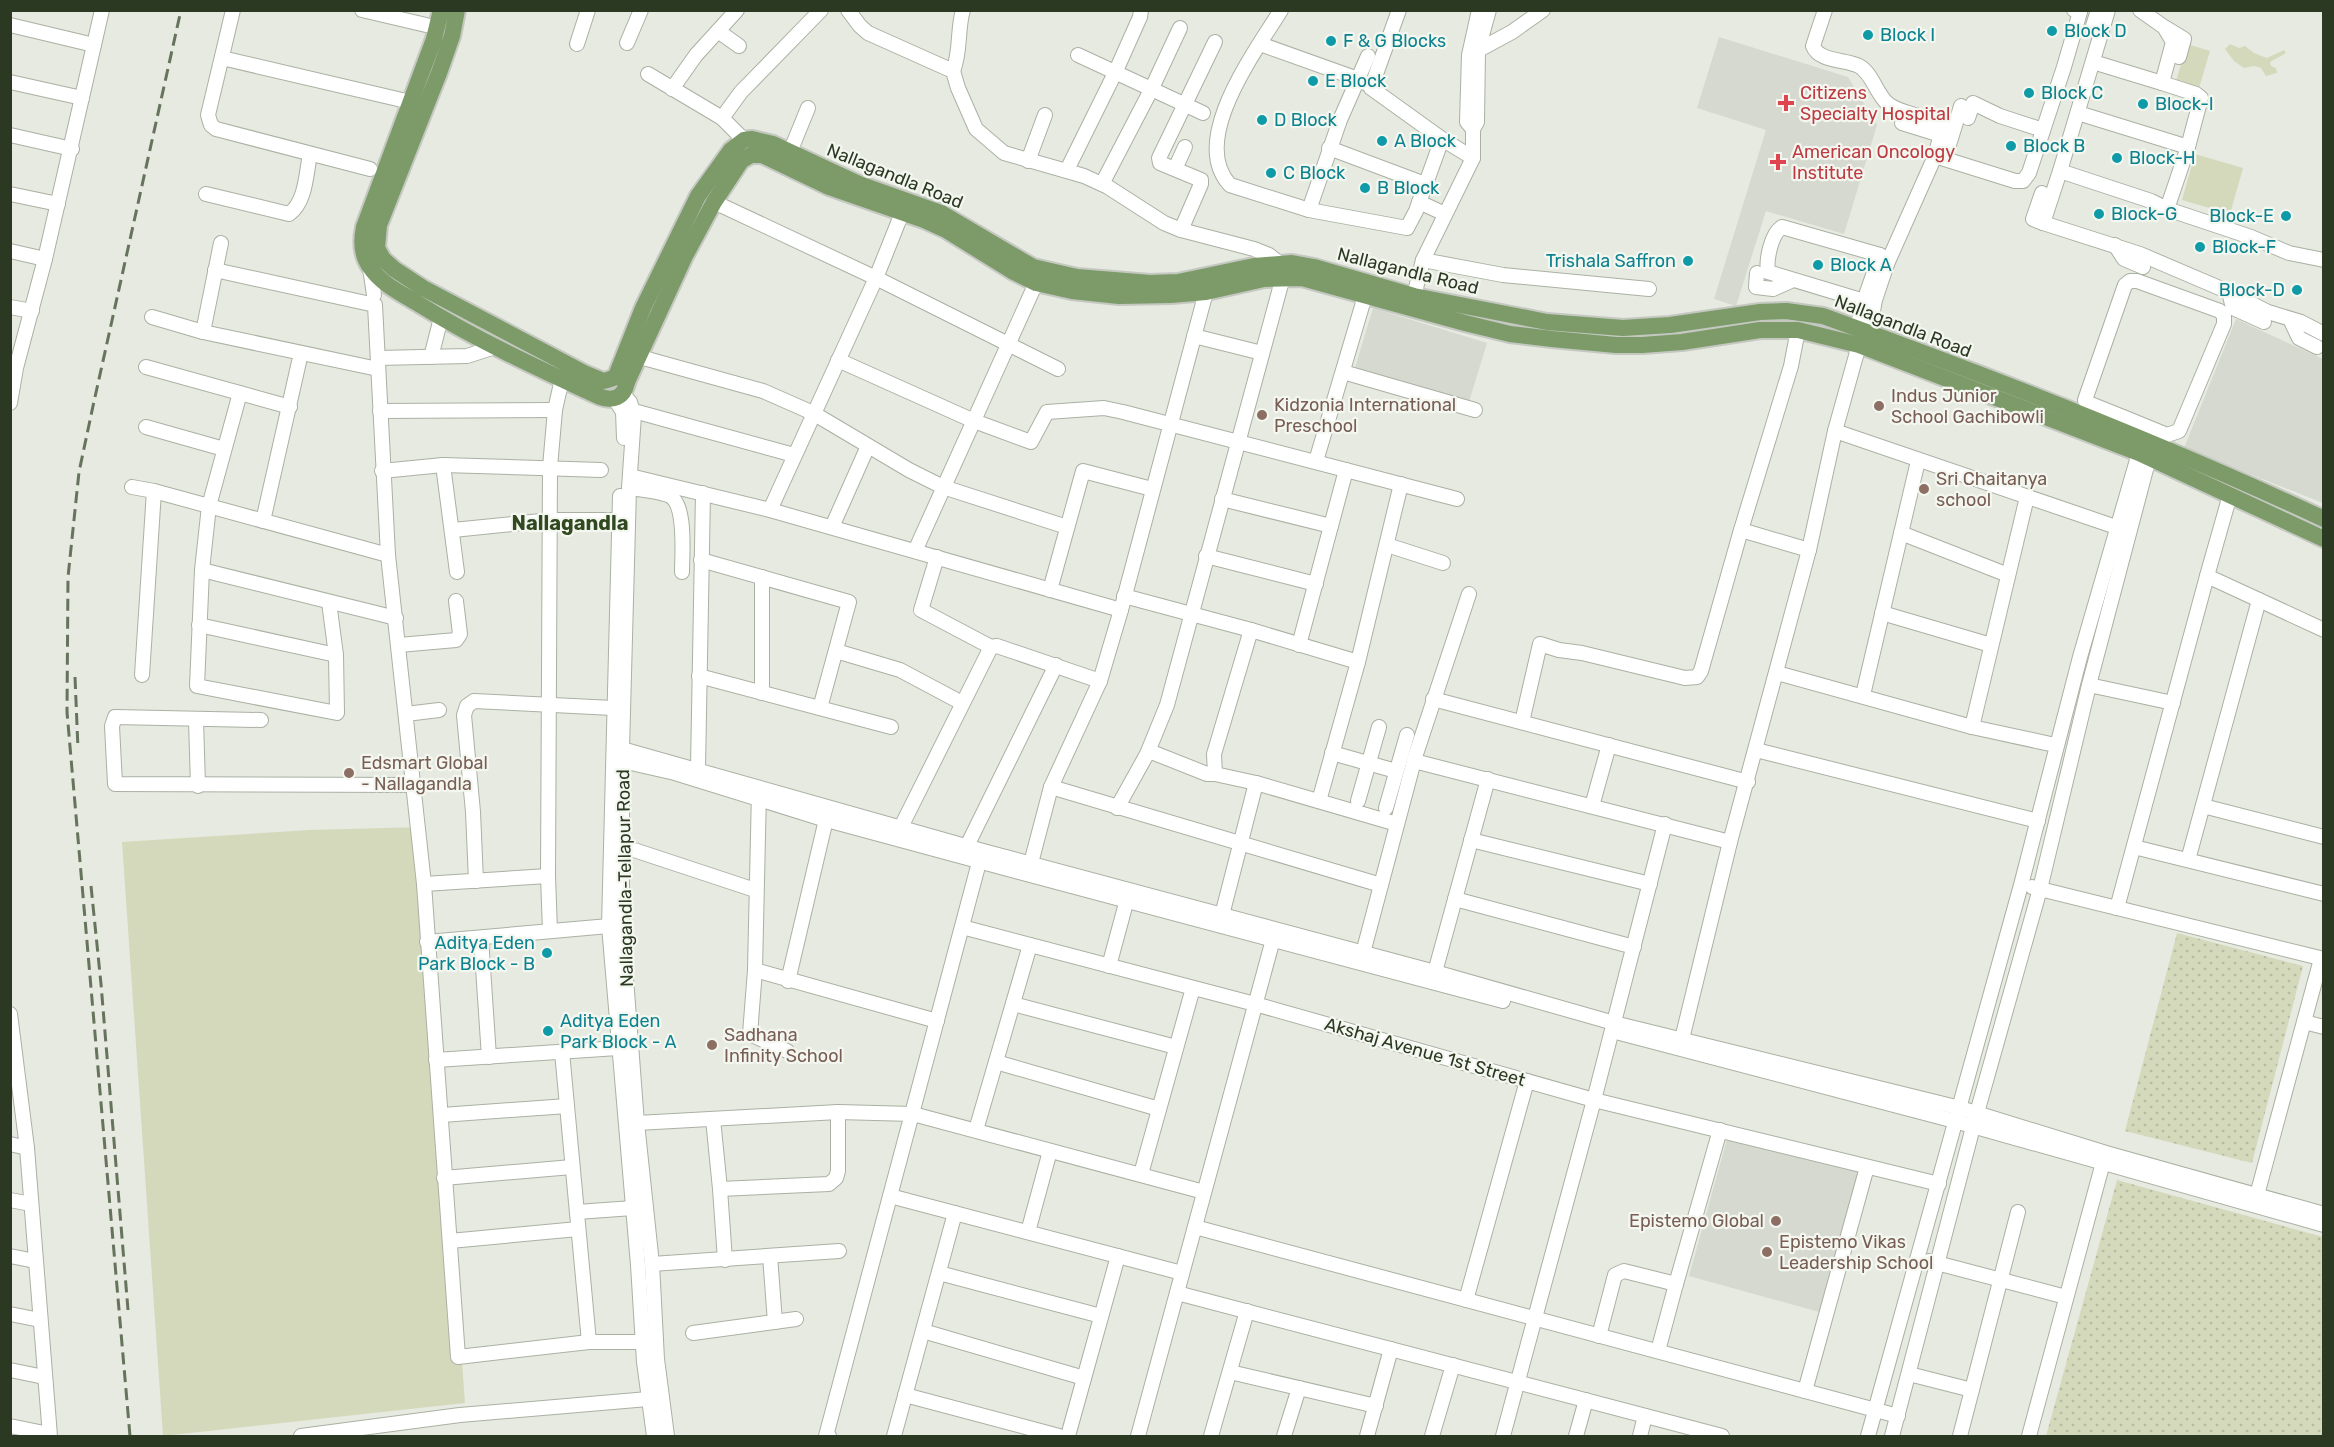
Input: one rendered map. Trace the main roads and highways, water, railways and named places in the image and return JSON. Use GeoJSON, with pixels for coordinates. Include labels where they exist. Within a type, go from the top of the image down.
{"type":"FeatureCollection","features":[{"type":"Feature","properties":{"kind":"main road"},"geometry":{"type":"LineString","coordinates":[[400,151],[362,236],[364,253],[370,268],[386,284],[441,318],[561,379],[610,400],[620,387],[585,375],[423,288],[393,269],[383,259],[377,248],[379,225],[434,39],[453,12]]}},
{"type":"Feature","properties":{"kind":"main road","name":"Nallagandla Road"},"geometry":{"type":"LineString","coordinates":[[620,387],[643,308],[698,196],[731,150],[744,140],[760,140],[859,184],[940,213],[1033,267],[1054,273],[1150,284],[1314,267],[1510,334],[1616,345],[1682,342],[1760,330],[1798,330],[1862,335],[2124,424],[2324,519]]}},
{"type":"Feature","properties":{"kind":"main road","name":"Nallagandla Road"},"geometry":{"type":"LineString","coordinates":[[620,387],[640,357],[685,255],[714,202],[741,161],[756,154],[762,154],[830,187],[946,230],[1012,271],[1036,283],[1072,291],[1119,296],[1206,292],[1264,279],[1281,270],[1365,296],[1547,322],[1602,327],[1670,325],[1786,311],[1823,316],[1862,335],[2144,456],[2324,539]]}},
{"type":"Feature","properties":{"kind":"railway"},"geometry":{"type":"LineString","coordinates":[[130,1436],[67,712],[68,577],[79,472],[181,10]]}},
{"type":"Feature","properties":{"kind":"railway"},"geometry":{"type":"LineString","coordinates":[[75,677],[78,749]]}},
{"type":"Feature","properties":{"kind":"railway"},"geometry":{"type":"LineString","coordinates":[[91,886],[128,1310]]}},
{"type":"Feature","properties":{"kind":"place","name":"Block D"},"geometry":{"type":"Point","coordinates":[2052,31]}},
{"type":"Feature","properties":{"kind":"place","name":"Block I"},"geometry":{"type":"Point","coordinates":[1868,35]}},
{"type":"Feature","properties":{"kind":"place","name":"F & G Blocks"},"geometry":{"type":"Point","coordinates":[1331,41]}},
{"type":"Feature","properties":{"kind":"place","name":"E Block"},"geometry":{"type":"Point","coordinates":[1313,81]}},
{"type":"Feature","properties":{"kind":"place","name":"Block C"},"geometry":{"type":"Point","coordinates":[2029,93]}},
{"type":"Feature","properties":{"kind":"place","name":"Citizens Specialty Hospital"},"geometry":{"type":"Point","coordinates":[1786,103]}},
{"type":"Feature","properties":{"kind":"place","name":"Block-I"},"geometry":{"type":"Point","coordinates":[2143,104]}},
{"type":"Feature","properties":{"kind":"place","name":"D Block"},"geometry":{"type":"Point","coordinates":[1262,120]}},
{"type":"Feature","properties":{"kind":"place","name":"A Block"},"geometry":{"type":"Point","coordinates":[1382,141]}},
{"type":"Feature","properties":{"kind":"place","name":"Block B"},"geometry":{"type":"Point","coordinates":[2011,146]}},
{"type":"Feature","properties":{"kind":"place","name":"Block-H"},"geometry":{"type":"Point","coordinates":[2117,158]}},
{"type":"Feature","properties":{"kind":"place","name":"American Oncology Institute"},"geometry":{"type":"Point","coordinates":[1778,162]}},
{"type":"Feature","properties":{"kind":"place","name":"C Block"},"geometry":{"type":"Point","coordinates":[1271,173]}},
{"type":"Feature","properties":{"kind":"place","name":"B Block"},"geometry":{"type":"Point","coordinates":[1365,188]}},
{"type":"Feature","properties":{"kind":"place","name":"Block-G"},"geometry":{"type":"Point","coordinates":[2099,214]}},
{"type":"Feature","properties":{"kind":"place","name":"Block-E"},"geometry":{"type":"Point","coordinates":[2286,216]}},
{"type":"Feature","properties":{"kind":"place","name":"Block-F"},"geometry":{"type":"Point","coordinates":[2200,247]}},
{"type":"Feature","properties":{"kind":"place","name":"Trishala Saffron"},"geometry":{"type":"Point","coordinates":[1688,261]}},
{"type":"Feature","properties":{"kind":"place","name":"Block A"},"geometry":{"type":"Point","coordinates":[1818,265]}},
{"type":"Feature","properties":{"kind":"place","name":"Block-D"},"geometry":{"type":"Point","coordinates":[2297,290]}},
{"type":"Feature","properties":{"kind":"place","name":"Indus Junior School Gachibowli"},"geometry":{"type":"Point","coordinates":[1879,406]}},
{"type":"Feature","properties":{"kind":"place","name":"Kidzonia International Preschool"},"geometry":{"type":"Point","coordinates":[1262,415]}},
{"type":"Feature","properties":{"kind":"place","name":"Sri Chaitanya school"},"geometry":{"type":"Point","coordinates":[1924,489]}},
{"type":"Feature","properties":{"kind":"place","name":"Edsmart Global - Nallagandla"},"geometry":{"type":"Point","coordinates":[349,773]}},
{"type":"Feature","properties":{"kind":"place","name":"Aditya Eden Park Block - B"},"geometry":{"type":"Point","coordinates":[547,953]}},
{"type":"Feature","properties":{"kind":"place","name":"Aditya Eden Park Block - A"},"geometry":{"type":"Point","coordinates":[548,1031]}},
{"type":"Feature","properties":{"kind":"place","name":"Sadhana Infinity School"},"geometry":{"type":"Point","coordinates":[712,1045]}},
{"type":"Feature","properties":{"kind":"place","name":"Epistemo Global"},"geometry":{"type":"Point","coordinates":[1776,1221]}},
{"type":"Feature","properties":{"kind":"place","name":"Epistemo Vikas Leadership School"},"geometry":{"type":"Point","coordinates":[1767,1252]}},
{"type":"Feature","properties":{"kind":"district","name":"Nallagandla"},"geometry":{"type":"Point","coordinates":[570,523]}}]}
